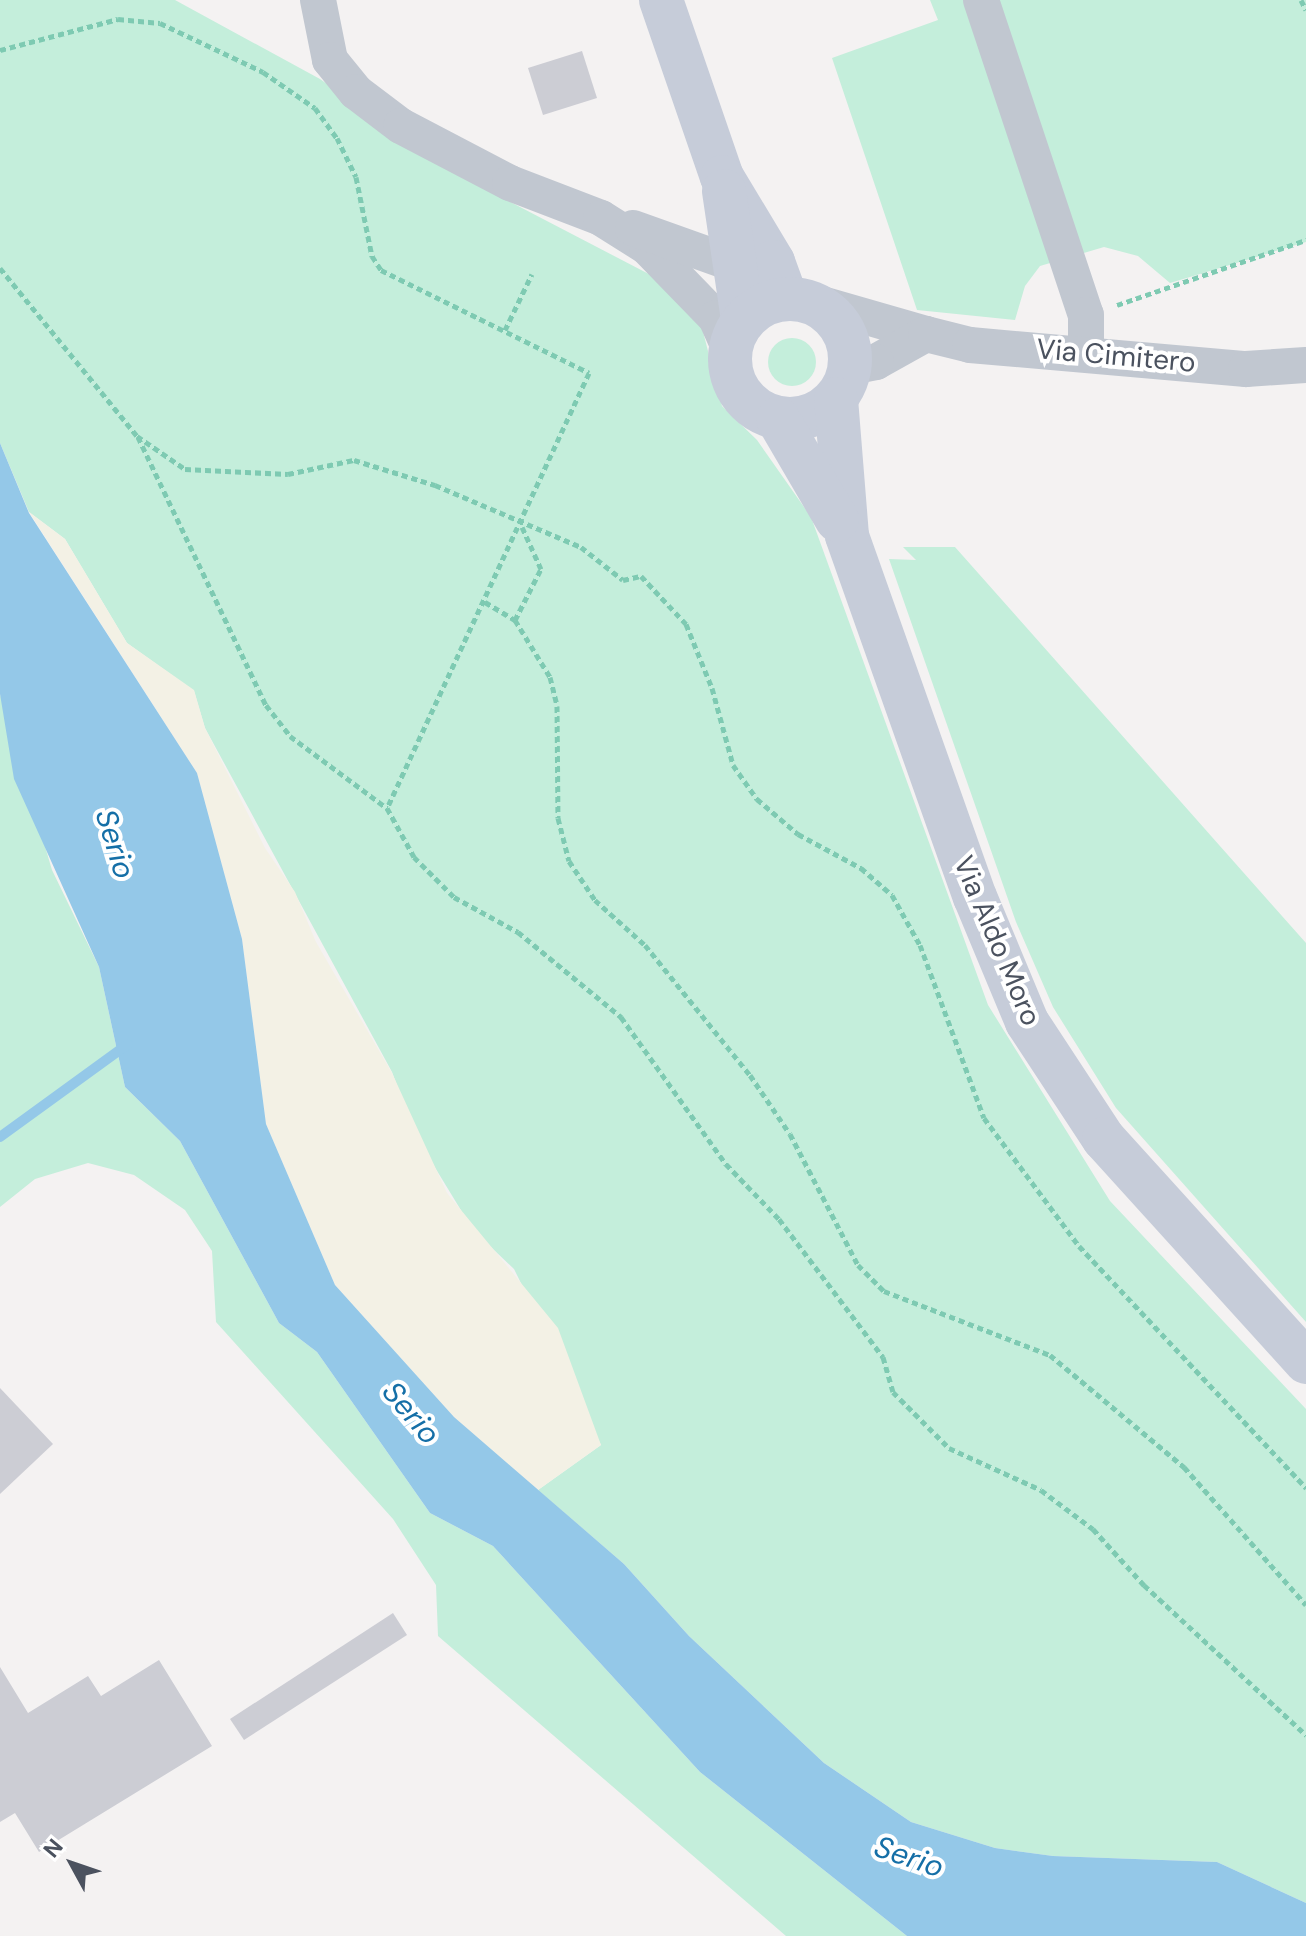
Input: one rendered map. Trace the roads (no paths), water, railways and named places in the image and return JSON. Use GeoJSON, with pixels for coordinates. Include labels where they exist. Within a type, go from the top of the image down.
{"type":"FeatureCollection","features":[{"type":"Feature","properties":{"kind":"street"},"geometry":{"type":"LineString","coordinates":[[318,0],[330,60],[356,92],[401,126],[510,183],[601,218],[683,278],[716,318],[736,334],[762,304],[792,294],[722,177],[661,0]]}},
{"type":"Feature","properties":{"kind":"street"},"geometry":{"type":"LineString","coordinates":[[981,0],[1086,315],[1086,352]]}},
{"type":"Feature","properties":{"kind":"street","name":"Via Aldo Moro"},"geometry":{"type":"LineString","coordinates":[[722,177],[722,256],[736,334],[733,380],[750,406],[778,419],[847,536],[975,897],[1027,1022],[1104,1139],[1306,1362]]}},
{"type":"Feature","properties":{"kind":"street","name":"Via Cimitero"},"geometry":{"type":"LineString","coordinates":[[601,218],[722,256],[792,294],[970,345],[1086,352],[1246,369],[1306,365]]}},
{"type":"Feature","properties":{"kind":"street","name":"Via Aldo Moro"},"geometry":{"type":"LineString","coordinates":[[792,294],[833,314],[848,338],[844,383],[847,536]]}},
{"type":"Feature","properties":{"kind":"street"},"geometry":{"type":"LineString","coordinates":[[778,419],[810,417],[844,383],[926,334]]}},
{"type":"Feature","properties":{"kind":"water","name":"Serio"},"geometry":{"type":"Polygon","coordinates":[[[0,443],[29,513],[197,773],[242,939],[266,1124],[335,1285],[454,1417],[624,1564],[689,1636],[824,1763],[911,1822],[995,1848],[1053,1856],[1217,1862],[1306,1903],[1306,1936],[907,1936],[700,1772],[493,1546],[430,1513],[317,1352],[279,1323],[180,1141],[125,1087],[99,967],[14,779],[0,694],[0,443]]]}},
{"type":"Feature","properties":{"kind":"waterway"},"geometry":{"type":"LineString","coordinates":[[0,1137],[128,1044]]}}]}
